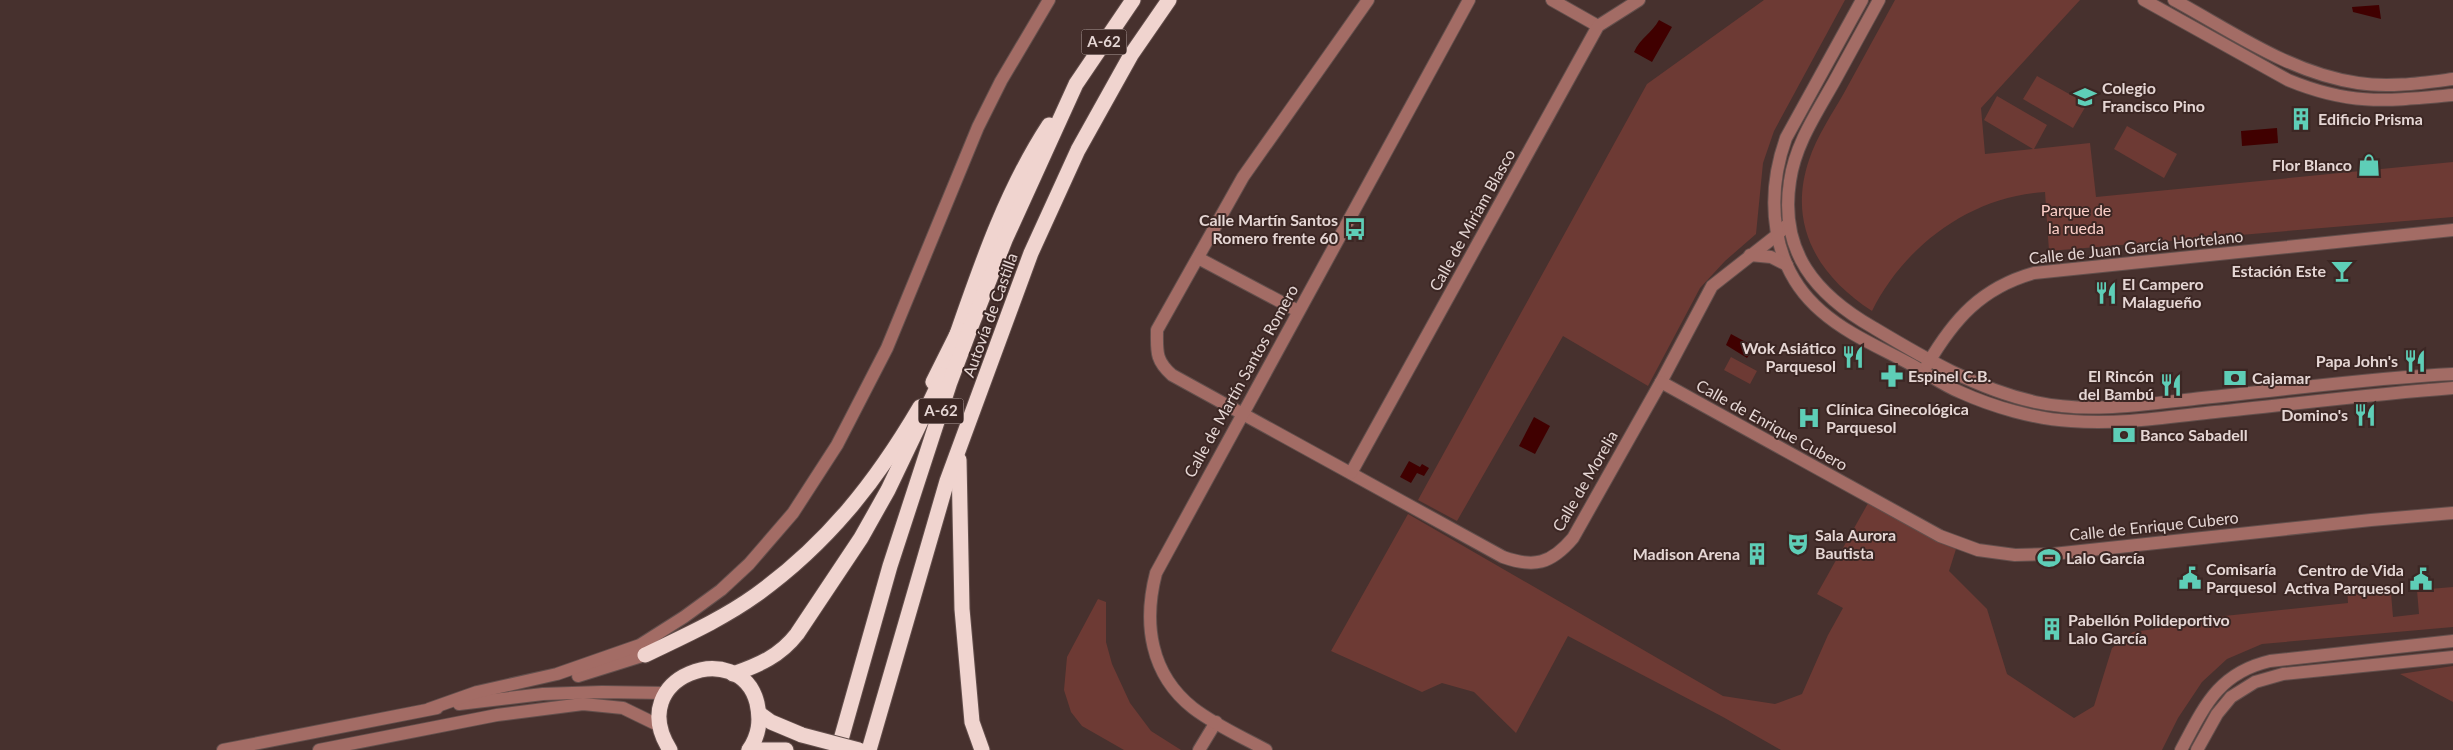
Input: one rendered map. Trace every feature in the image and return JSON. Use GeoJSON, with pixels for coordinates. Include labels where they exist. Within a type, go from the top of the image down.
{"type":"FeatureCollection","features":[{"type":"Feature","properties":{"kind":"highway","name":"Autovía de Castilla"},"geometry":{"type":"LineString","coordinates":[[838,750],[890,566],[950,382],[1005,240],[1076,84],[1132,0]]}},
{"type":"Feature","properties":{"kind":"highway","name":"Autovía de Castilla"},"geometry":{"type":"LineString","coordinates":[[868,750],[918,576],[948,481],[1031,253],[1078,150],[1131,55],[1169,0]]}},
{"type":"Feature","properties":{"kind":"highway"},"geometry":{"type":"LineString","coordinates":[[733,674],[770,660],[788,646],[856,546],[914,439],[940,384],[995,232],[1037,144],[1076,84]]}},
{"type":"Feature","properties":{"kind":"highway"},"geometry":{"type":"LineString","coordinates":[[645,655],[708,624],[756,595],[815,547],[861,498],[898,443],[930,390],[959,330]]}},
{"type":"Feature","properties":{"kind":"highway"},"geometry":{"type":"LineString","coordinates":[[959,453],[962,609],[972,722],[982,750]]}},
{"type":"Feature","properties":{"kind":"highway"},"geometry":{"type":"LineString","coordinates":[[670,750],[664,740],[659,715],[666,693],[676,681],[688,673],[703,668],[718,669],[733,674],[746,684],[756,698],[760,714],[759,727],[749,750],[786,750]]}},
{"type":"Feature","properties":{"kind":"highway"},"geometry":{"type":"LineString","coordinates":[[760,714],[802,735],[860,750]]}},
{"type":"Feature","properties":{"kind":"street"},"geometry":{"type":"LineString","coordinates":[[429,709],[477,692],[557,674],[640,645],[684,617],[721,590],[748,564],[793,513],[837,445],[887,348],[978,127],[1001,81],[1048,0]]}},
{"type":"Feature","properties":{"kind":"street","name":"Calle de Morelia"},"geometry":{"type":"LineString","coordinates":[[1368,0],[1265,143],[1157,330],[1157,352],[1161,364],[1172,375],[1503,556],[1519,562],[1543,562],[1559,553],[1572,538],[1661,382],[1712,286],[1777,235],[1789,223]]}},
{"type":"Feature","properties":{"kind":"street","name":"Calle de Martín Santos Romero"},"geometry":{"type":"LineString","coordinates":[[1266,750],[1193,708],[1172,686],[1161,668],[1151,634],[1149,610],[1156,573],[1469,0]]}},
{"type":"Feature","properties":{"kind":"street"},"geometry":{"type":"LineString","coordinates":[[1552,0],[1598,26]]}},
{"type":"Feature","properties":{"kind":"street","name":"Calle de Miriam Blasco"},"geometry":{"type":"LineString","coordinates":[[1351,473],[1598,26],[1639,0]]}},
{"type":"Feature","properties":{"kind":"street"},"geometry":{"type":"LineString","coordinates":[[1862,0],[1786,138],[1774,182],[1777,235],[1787,265],[1799,286],[1819,310],[1846,330],[1960,392],[2037,418],[2100,422],[2453,388]]}},
{"type":"Feature","properties":{"kind":"street"},"geometry":{"type":"LineString","coordinates":[[1879,0],[1804,135],[1790,178],[1789,223],[1797,250],[1806,270],[1826,295],[1853,316],[1930,359],[1991,389],[2034,402],[2070,408],[2132,406],[2453,374]]}},
{"type":"Feature","properties":{"kind":"street"},"geometry":{"type":"LineString","coordinates":[[2144,0],[2288,80],[2332,95],[2356,100],[2393,101],[2453,95]]}},
{"type":"Feature","properties":{"kind":"street"},"geometry":{"type":"LineString","coordinates":[[2160,0],[2166,5],[2170,14]]}},
{"type":"Feature","properties":{"kind":"street"},"geometry":{"type":"LineString","coordinates":[[2174,0],[2282,60],[2322,76],[2359,84],[2387,85],[2453,79]]}},
{"type":"Feature","properties":{"kind":"street","name":"Calle de Juan García Hortelano"},"geometry":{"type":"LineString","coordinates":[[1923,371],[1945,336],[1978,300],[1996,287],[2034,272],[2453,230]]}},
{"type":"Feature","properties":{"kind":"street"},"geometry":{"type":"LineString","coordinates":[[1750,255],[1771,257],[1787,265]]}},
{"type":"Feature","properties":{"kind":"street"},"geometry":{"type":"LineString","coordinates":[[1198,258],[1298,311]]}},
{"type":"Feature","properties":{"kind":"street","name":"Calle de Enrique Cubero"},"geometry":{"type":"LineString","coordinates":[[1661,382],[1940,536],[1978,550],[2015,555],[2053,554],[2453,513]]}},
{"type":"Feature","properties":{"kind":"street"},"geometry":{"type":"LineString","coordinates":[[2181,750],[2206,704],[2221,685],[2241,671],[2253,666],[2270,661],[2453,641]]}},
{"type":"Feature","properties":{"kind":"street"},"geometry":{"type":"LineString","coordinates":[[471,703],[563,680],[645,655]]}},
{"type":"Feature","properties":{"kind":"street"},"geometry":{"type":"LineString","coordinates":[[2197,750],[2217,714],[2231,697],[2255,682],[2283,674],[2453,657]]}},
{"type":"Feature","properties":{"kind":"street"},"geometry":{"type":"LineString","coordinates":[[223,750],[429,709],[471,703],[563,694],[666,693]]}},
{"type":"Feature","properties":{"kind":"street"},"geometry":{"type":"LineString","coordinates":[[319,750],[497,715],[583,704],[623,708],[660,726]]}},
{"type":"Feature","properties":{"kind":"street"},"geometry":{"type":"LineString","coordinates":[[1199,750],[1216,722]]}},
{"type":"Feature","properties":{"kind":"green space"},"geometry":{"type":"Polygon","coordinates":[[[1764,0],[1845,0],[1774,131],[1763,163],[1756,234],[1725,261],[1700,288],[1648,386],[1563,336],[1457,521],[1418,500],[1647,84],[1764,0]]]}},
{"type":"Feature","properties":{"kind":"green space","name":"Parque de la rueda"},"geometry":{"type":"Polygon","coordinates":[[[1895,0],[2080,0],[1981,108],[1985,154],[2033,149],[1984,120],[1997,96],[2047,125],[2034,149],[2090,143],[2096,197],[2453,162],[2453,217],[2049,251],[2045,192],[2017,196],[1990,203],[1942,229],[1901,266],[1885,288],[1872,311],[1836,282],[1812,247],[1805,227],[1802,206],[1803,184],[1812,151],[1820,134],[1895,0]]]}},
{"type":"Feature","properties":{"kind":"green space"},"geometry":{"type":"Polygon","coordinates":[[[2037,76],[2087,104],[2073,128],[2023,99],[2037,76]]]}},
{"type":"Feature","properties":{"kind":"green space"},"geometry":{"type":"Polygon","coordinates":[[[2127,126],[2177,154],[2164,178],[2114,149],[2127,126]]]}},
{"type":"Feature","properties":{"kind":"green space"},"geometry":{"type":"Polygon","coordinates":[[[1731,357],[1757,371],[1750,384],[1724,370],[1731,357]]]}},
{"type":"Feature","properties":{"kind":"green space"},"geometry":{"type":"Polygon","coordinates":[[[1871,498],[1956,549],[1949,571],[1987,609],[2007,674],[2074,718],[2094,706],[2112,648],[2133,632],[2154,629],[2158,623],[2348,603],[2347,585],[2377,594],[2391,593],[2393,617],[2419,614],[2417,590],[2453,587],[2453,627],[2262,644],[2227,659],[2202,682],[2178,718],[2162,750],[1781,750],[1723,717],[1568,636],[1516,733],[1474,692],[1442,683],[1422,692],[1331,651],[1408,514],[1723,696],[1775,704],[1802,694],[1828,635],[1843,608],[1817,594],[1871,498]]]}},
{"type":"Feature","properties":{"kind":"green space"},"geometry":{"type":"Polygon","coordinates":[[[1098,599],[1106,602],[1106,642],[1112,664],[1130,703],[1151,731],[1181,750],[1124,750],[1082,726],[1071,712],[1064,690],[1067,657],[1098,599]]]}},
{"type":"Feature","properties":{"kind":"green space"},"geometry":{"type":"Polygon","coordinates":[[[2453,666],[2453,702],[2400,674],[2453,666]]]}},
{"type":"Feature","properties":{"kind":"shaded area"},"geometry":{"type":"Polygon","coordinates":[[[2379,5],[2381,19],[2353,12],[2352,7],[2379,5]]]}},
{"type":"Feature","properties":{"kind":"shaded area"},"geometry":{"type":"Polygon","coordinates":[[[1659,20],[1672,27],[1652,62],[1634,52],[1639,43],[1659,20]]]}},
{"type":"Feature","properties":{"kind":"shaded area"},"geometry":{"type":"Polygon","coordinates":[[[2277,128],[2278,143],[2242,146],[2241,131],[2277,128]]]}},
{"type":"Feature","properties":{"kind":"shaded area"},"geometry":{"type":"Polygon","coordinates":[[[1731,334],[1755,347],[1747,358],[1726,345],[1731,334]]]}},
{"type":"Feature","properties":{"kind":"shaded area"},"geometry":{"type":"Polygon","coordinates":[[[1534,417],[1550,426],[1535,454],[1519,446],[1534,417]]]}},
{"type":"Feature","properties":{"kind":"shaded area"},"geometry":{"type":"Polygon","coordinates":[[[1409,461],[1420,467],[1422,464],[1429,468],[1424,476],[1417,473],[1411,483],[1400,477],[1409,461]]]}},
{"type":"Feature","properties":{"kind":"place","name":"Colegio Francisco Pino"},"geometry":{"type":"Point","coordinates":[2085,97]}},
{"type":"Feature","properties":{"kind":"place","name":"Edificio Prisma"},"geometry":{"type":"Point","coordinates":[2301,119]}},
{"type":"Feature","properties":{"kind":"place","name":"Flor Blanco"},"geometry":{"type":"Point","coordinates":[2369,165]}},
{"type":"Feature","properties":{"kind":"place","name":"Calle Martín Santos Romero frente 60"},"geometry":{"type":"Point","coordinates":[1355,229]}},
{"type":"Feature","properties":{"kind":"place","name":"Estación Este"},"geometry":{"type":"Point","coordinates":[2342,271]}},
{"type":"Feature","properties":{"kind":"place","name":"El Campero Malagueño"},"geometry":{"type":"Point","coordinates":[2106,293]}},
{"type":"Feature","properties":{"kind":"place","name":"Wok Asiático Parquesol"},"geometry":{"type":"Point","coordinates":[1853,357]}},
{"type":"Feature","properties":{"kind":"place","name":"Papa John's"},"geometry":{"type":"Point","coordinates":[2415,361]}},
{"type":"Feature","properties":{"kind":"place","name":"Espinel C.B."},"geometry":{"type":"Point","coordinates":[1892,376]}},
{"type":"Feature","properties":{"kind":"place","name":"Cajamar"},"geometry":{"type":"Point","coordinates":[2235,378]}},
{"type":"Feature","properties":{"kind":"place","name":"El Rincón del Bambú"},"geometry":{"type":"Point","coordinates":[2171,385]}},
{"type":"Feature","properties":{"kind":"place","name":"Domino's"},"geometry":{"type":"Point","coordinates":[2365,415]}},
{"type":"Feature","properties":{"kind":"place","name":"Clínica Ginecológica Parquesol"},"geometry":{"type":"Point","coordinates":[1809,418]}},
{"type":"Feature","properties":{"kind":"place","name":"Banco Sabadell"},"geometry":{"type":"Point","coordinates":[2124,435]}},
{"type":"Feature","properties":{"kind":"place","name":"Sala Aurora Bautista"},"geometry":{"type":"Point","coordinates":[1798,544]}},
{"type":"Feature","properties":{"kind":"place","name":"Madison Arena"},"geometry":{"type":"Point","coordinates":[1757,554]}},
{"type":"Feature","properties":{"kind":"place","name":"Lalo García"},"geometry":{"type":"Point","coordinates":[2049,558]}},
{"type":"Feature","properties":{"kind":"place","name":"Comisaría Parquesol"},"geometry":{"type":"Point","coordinates":[2190,578]}},
{"type":"Feature","properties":{"kind":"place","name":"Centro de Vida Activa Parquesol"},"geometry":{"type":"Point","coordinates":[2421,579]}},
{"type":"Feature","properties":{"kind":"place","name":"Pabellón Polideportivo Lalo García"},"geometry":{"type":"Point","coordinates":[2052,629]}}]}
